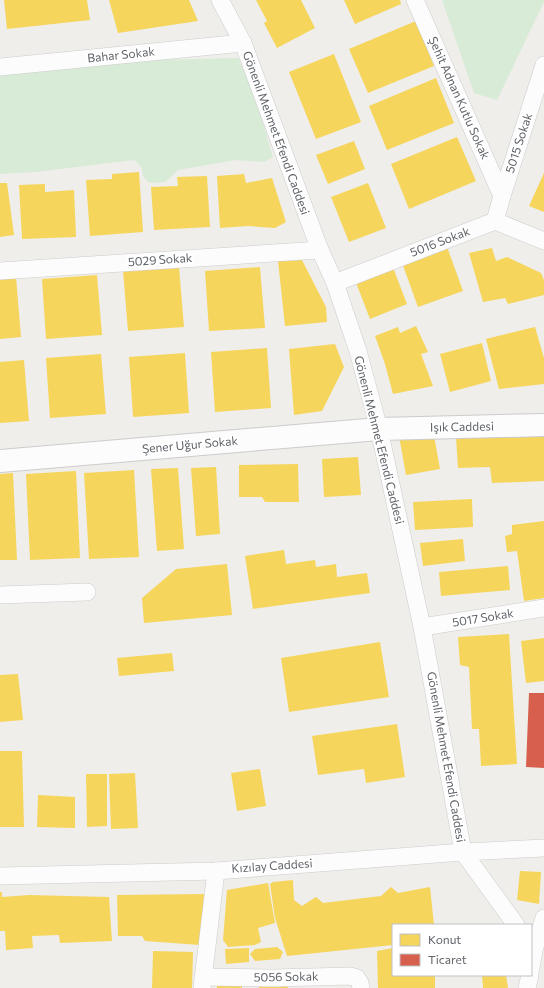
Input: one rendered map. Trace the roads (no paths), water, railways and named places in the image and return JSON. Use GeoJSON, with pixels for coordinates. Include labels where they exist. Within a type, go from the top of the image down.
{"type":"FeatureCollection","features":[{"type":"Feature","properties":{"kind":"street","name":"Gönenli Mehmet Efendi Caddesi"},"geometry":{"type":"LineString","coordinates":[[220,0],[242,43],[320,250],[335,283],[358,351],[379,429],[422,627],[463,852]]}},
{"type":"Feature","properties":{"kind":"street","name":"Şehit Adnan Kutlu Sokak"},"geometry":{"type":"LineString","coordinates":[[415,0],[502,196]]}},
{"type":"Feature","properties":{"kind":"street","name":"Bahar Sokak"},"geometry":{"type":"LineString","coordinates":[[0,66],[242,43]]}},
{"type":"Feature","properties":{"kind":"street","name":"5015 Sokak"},"geometry":{"type":"LineString","coordinates":[[495,221],[544,65]]}},
{"type":"Feature","properties":{"kind":"street"},"geometry":{"type":"LineString","coordinates":[[495,221],[544,241]]}},
{"type":"Feature","properties":{"kind":"street","name":"5016 Sokak"},"geometry":{"type":"LineString","coordinates":[[335,283],[495,221]]}},
{"type":"Feature","properties":{"kind":"street","name":"5029 Sokak"},"geometry":{"type":"LineString","coordinates":[[0,271],[320,250]]}},
{"type":"Feature","properties":{"kind":"street","name":"Işık Caddesi"},"geometry":{"type":"LineString","coordinates":[[379,429],[544,425]]}},
{"type":"Feature","properties":{"kind":"street","name":"Şener Uğur Sokak"},"geometry":{"type":"LineString","coordinates":[[0,461],[379,429]]}},
{"type":"Feature","properties":{"kind":"street"},"geometry":{"type":"LineString","coordinates":[[0,595],[87,592]]}},
{"type":"Feature","properties":{"kind":"street","name":"5017 Sokak"},"geometry":{"type":"LineString","coordinates":[[422,627],[544,608]]}},
{"type":"Feature","properties":{"kind":"street","name":"Kızılay Caddesi"},"geometry":{"type":"LineString","coordinates":[[0,876],[216,870],[463,852],[544,848]]}},
{"type":"Feature","properties":{"kind":"street"},"geometry":{"type":"LineString","coordinates":[[463,852],[515,924]]}},
{"type":"Feature","properties":{"kind":"street"},"geometry":{"type":"LineString","coordinates":[[203,982],[216,870]]}},
{"type":"Feature","properties":{"kind":"street"},"geometry":{"type":"LineString","coordinates":[[532,958],[533,948],[544,918]]}},
{"type":"Feature","properties":{"kind":"street","name":"5056 Sokak"},"geometry":{"type":"LineString","coordinates":[[203,982],[350,976],[357,978],[361,988]]}},
{"type":"Feature","properties":{"kind":"street"},"geometry":{"type":"LineString","coordinates":[[527,988],[530,976]]}}]}
